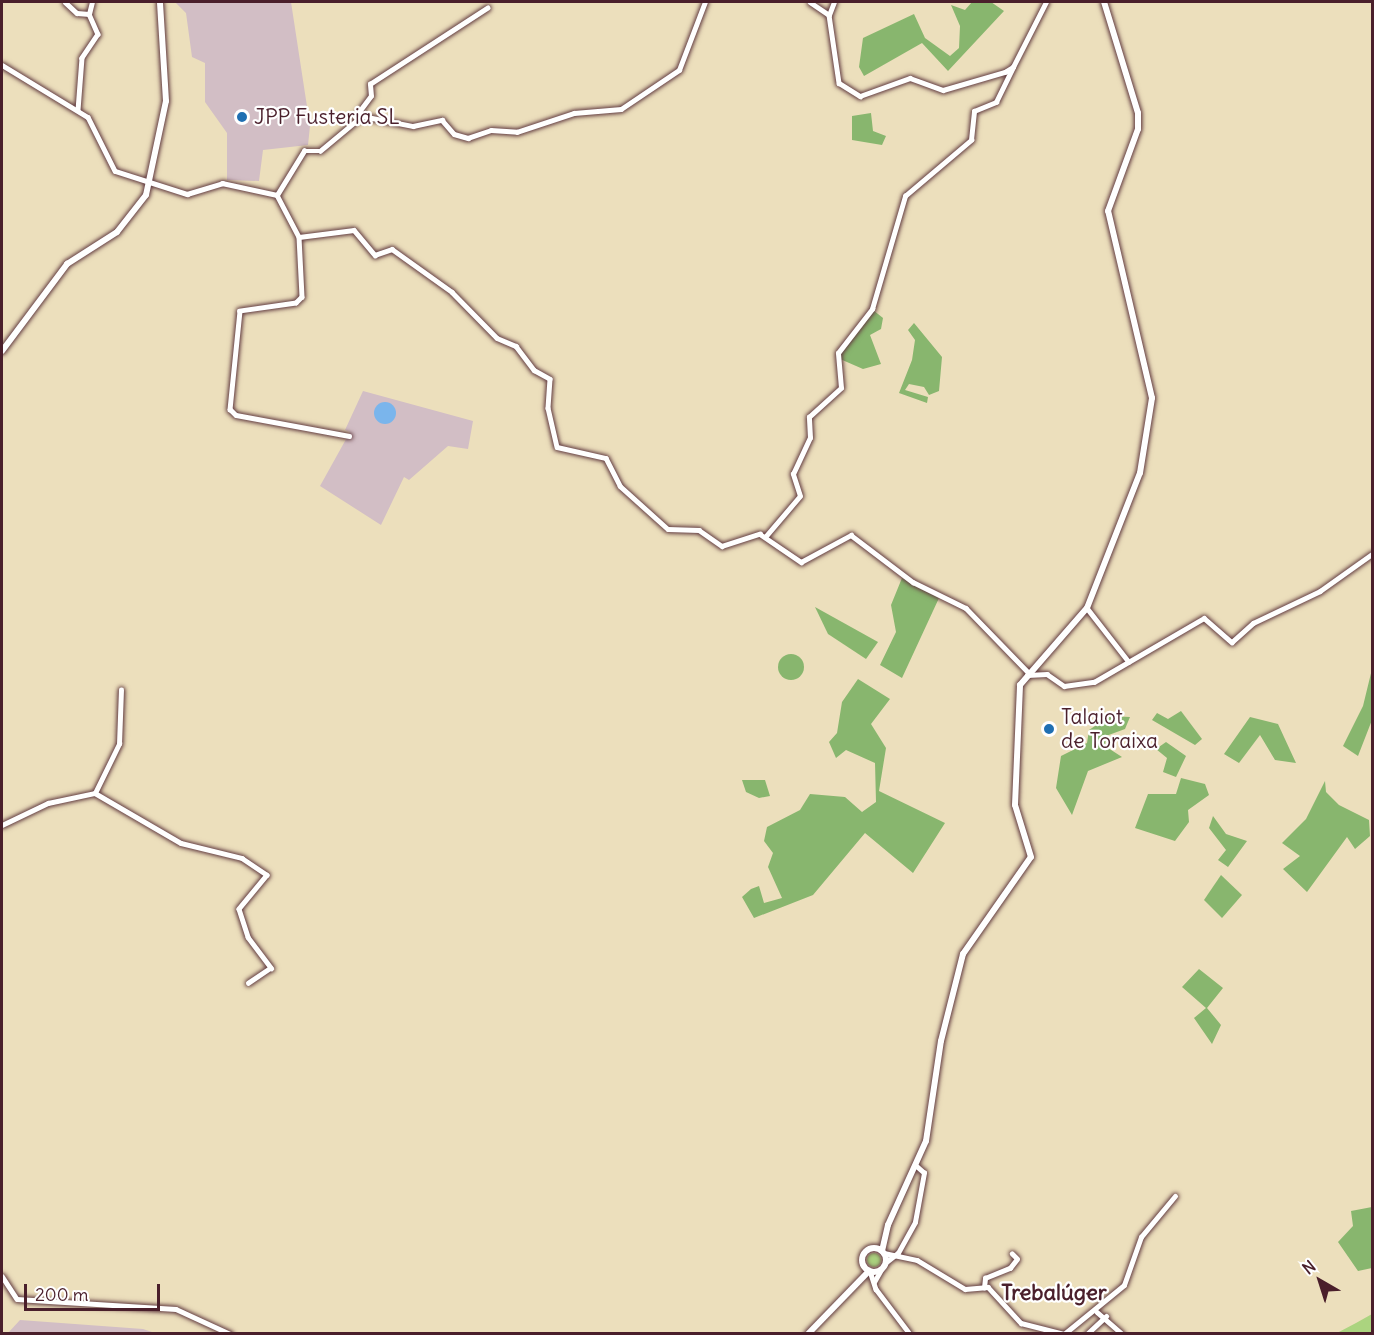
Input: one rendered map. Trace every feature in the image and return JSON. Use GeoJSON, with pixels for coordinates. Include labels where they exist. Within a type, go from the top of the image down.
{"type":"FeatureCollection","features":[{"type":"Feature","properties":{"kind":"main road"},"geometry":{"type":"LineString","coordinates":[[2,351],[67,264],[124,226],[152,180],[166,101],[160,2]]}},
{"type":"Feature","properties":{"kind":"main road"},"geometry":{"type":"LineString","coordinates":[[857,1278],[862,1262],[882,1238],[917,1167],[932,1112],[941,1041],[963,954],[1031,856],[1015,805],[1018,694],[1026,674],[1087,608],[1134,495],[1152,398],[1108,211],[1138,129],[1138,113],[1104,2]]}},
{"type":"Feature","properties":{"kind":"main road"},"geometry":{"type":"LineString","coordinates":[[808,1334],[857,1278],[870,1271],[880,1270],[885,1263],[882,1238]]}},
{"type":"Feature","properties":{"kind":"main road"},"geometry":{"type":"LineString","coordinates":[[873,1248],[883,1252]]}},
{"type":"Feature","properties":{"kind":"main road"},"geometry":{"type":"LineString","coordinates":[[862,1262],[870,1271]]}},
{"type":"Feature","properties":{"kind":"street"},"geometry":{"type":"LineString","coordinates":[[65,2],[77,13],[89,14]]}},
{"type":"Feature","properties":{"kind":"street"},"geometry":{"type":"LineString","coordinates":[[78,110],[82,58],[98,34],[89,14],[92,2]]}},
{"type":"Feature","properties":{"kind":"street"},"geometry":{"type":"LineString","coordinates":[[354,118],[368,114],[413,126],[442,120],[454,134],[468,138],[491,130],[516,132],[574,113],[621,108],[679,70],[705,2]]}},
{"type":"Feature","properties":{"kind":"street"},"geometry":{"type":"LineString","coordinates":[[810,2],[829,15]]}},
{"type":"Feature","properties":{"kind":"street"},"geometry":{"type":"LineString","coordinates":[[834,2],[829,15],[839,83],[852,94],[869,96],[910,78],[943,90],[956,89],[1013,67]]}},
{"type":"Feature","properties":{"kind":"street"},"geometry":{"type":"LineString","coordinates":[[299,237],[354,230],[375,255],[392,249],[452,292],[550,380],[548,410],[557,447],[606,458],[620,486],[668,529],[699,530],[722,546],[766,536],[801,496],[793,474],[810,438],[809,417],[841,388],[837,353],[872,309],[905,196],[971,140],[974,111],[996,102],[1046,2]]}},
{"type":"Feature","properties":{"kind":"street"},"geometry":{"type":"LineString","coordinates":[[277,195],[304,151],[320,151],[354,118],[371,96],[370,84],[487,8]]}},
{"type":"Feature","properties":{"kind":"street"},"geometry":{"type":"LineString","coordinates":[[2,65],[88,117],[109,165],[187,194],[222,183],[277,195]]}},
{"type":"Feature","properties":{"kind":"street"},"geometry":{"type":"LineString","coordinates":[[277,195],[299,237],[301,302],[244,309],[237,316],[230,409],[236,415],[349,436]]}},
{"type":"Feature","properties":{"kind":"street"},"geometry":{"type":"LineString","coordinates":[[766,536],[801,562],[851,535],[913,582],[966,608],[1026,674],[1042,673],[1059,682],[1094,682],[1204,618],[1232,642],[1253,623],[1320,591],[1372,554]]}},
{"type":"Feature","properties":{"kind":"street"},"geometry":{"type":"LineString","coordinates":[[1087,608],[1129,662]]}},
{"type":"Feature","properties":{"kind":"street"},"geometry":{"type":"LineString","coordinates":[[95,793],[119,744],[122,690]]}},
{"type":"Feature","properties":{"kind":"street"},"geometry":{"type":"LineString","coordinates":[[2,825],[48,803],[95,793],[181,843],[235,854],[267,875],[239,909],[248,937],[271,968],[249,983]]}},
{"type":"Feature","properties":{"kind":"street"},"geometry":{"type":"LineString","coordinates":[[885,1263],[898,1253],[917,1215],[924,1173],[917,1167]]}},
{"type":"Feature","properties":{"kind":"street"},"geometry":{"type":"LineString","coordinates":[[883,1252],[898,1253],[965,1289],[984,1288],[1030,1326],[1064,1334],[1097,1311],[1132,1275],[1141,1237],[1175,1196]]}},
{"type":"Feature","properties":{"kind":"street"},"geometry":{"type":"LineString","coordinates":[[984,1288],[985,1278],[1010,1268],[1017,1259],[1012,1254]]}},
{"type":"Feature","properties":{"kind":"street"},"geometry":{"type":"LineString","coordinates":[[874,1283],[880,1270]]}},
{"type":"Feature","properties":{"kind":"street"},"geometry":{"type":"LineString","coordinates":[[870,1271],[874,1283],[910,1334]]}},
{"type":"Feature","properties":{"kind":"street"},"geometry":{"type":"LineString","coordinates":[[2,1276],[17,1299],[176,1309],[230,1334]]}},
{"type":"Feature","properties":{"kind":"street"},"geometry":{"type":"LineString","coordinates":[[1097,1311],[1106,1316],[1122,1334]]}},
{"type":"Feature","properties":{"kind":"street"},"geometry":{"type":"LineString","coordinates":[[1087,1334],[1106,1316]]}},
{"type":"Feature","properties":{"kind":"shaded area"},"geometry":{"type":"Polygon","coordinates":[[[175,2],[291,2],[310,126],[308,145],[263,150],[259,181],[227,180],[227,133],[205,102],[205,63],[192,57],[186,13],[175,2]]]}},
{"type":"Feature","properties":{"kind":"shaded area"},"geometry":{"type":"Polygon","coordinates":[[[363,391],[473,421],[468,449],[448,446],[409,480],[404,477],[381,525],[320,486],[350,432],[345,430],[363,391]]]}},
{"type":"Feature","properties":{"kind":"shaded area"},"geometry":{"type":"Polygon","coordinates":[[[20,1320],[143,1329],[155,1333],[8,1333],[20,1320]]]}},
{"type":"Feature","properties":{"kind":"green space"},"geometry":{"type":"Polygon","coordinates":[[[972,2],[991,2],[1004,11],[948,71],[922,43],[864,76],[859,67],[863,38],[914,14],[925,38],[950,56],[959,48],[960,26],[951,5],[965,10],[972,2]]]}},
{"type":"Feature","properties":{"kind":"green space"},"geometry":{"type":"Polygon","coordinates":[[[871,113],[873,131],[886,136],[882,145],[852,140],[852,116],[871,113]]]}},
{"type":"Feature","properties":{"kind":"green space"},"geometry":{"type":"Polygon","coordinates":[[[873,310],[883,318],[881,329],[870,335],[881,364],[863,369],[840,359],[840,351],[873,310]]]}},
{"type":"Feature","properties":{"kind":"green space"},"geometry":{"type":"Polygon","coordinates":[[[914,323],[942,357],[939,391],[929,395],[924,387],[909,384],[905,390],[928,397],[927,403],[899,393],[912,360],[915,340],[908,330],[914,323]]]}},
{"type":"Feature","properties":{"kind":"green space"},"geometry":{"type":"Polygon","coordinates":[[[902,578],[939,598],[902,678],[880,665],[896,632],[891,605],[902,578]]]}},
{"type":"Feature","properties":{"kind":"green space"},"geometry":{"type":"Polygon","coordinates":[[[815,607],[878,642],[866,659],[828,634],[815,607]]]}},
{"type":"Feature","properties":{"kind":"green space"},"geometry":{"type":"Polygon","coordinates":[[[791,654],[800,658],[804,667],[800,676],[791,680],[782,676],[778,667],[782,658],[791,654]]]}},
{"type":"Feature","properties":{"kind":"green space"},"geometry":{"type":"Polygon","coordinates":[[[1372,669],[1372,720],[1358,756],[1343,746],[1363,706],[1372,669]]]}},
{"type":"Feature","properties":{"kind":"green space"},"geometry":{"type":"Polygon","coordinates":[[[858,679],[890,699],[871,724],[886,748],[879,791],[945,823],[913,873],[865,833],[813,895],[754,918],[742,897],[751,889],[759,886],[764,903],[782,898],[768,867],[773,853],[764,841],[767,827],[800,810],[810,794],[845,797],[862,812],[876,802],[875,763],[846,750],[836,758],[829,742],[837,733],[842,702],[858,679]]]}},
{"type":"Feature","properties":{"kind":"green space"},"geometry":{"type":"Polygon","coordinates":[[[1181,711],[1202,739],[1195,745],[1152,720],[1157,713],[1168,719],[1181,711]]]}},
{"type":"Feature","properties":{"kind":"green space"},"geometry":{"type":"Polygon","coordinates":[[[1110,716],[1130,717],[1125,729],[1106,736],[1105,746],[1122,757],[1088,771],[1072,815],[1056,788],[1061,756],[1087,743],[1089,730],[1110,716]]]}},
{"type":"Feature","properties":{"kind":"green space"},"geometry":{"type":"Polygon","coordinates":[[[1250,717],[1278,724],[1296,763],[1275,760],[1260,735],[1239,763],[1224,754],[1250,717]]]}},
{"type":"Feature","properties":{"kind":"green space"},"geometry":{"type":"Polygon","coordinates":[[[1166,742],[1186,756],[1176,777],[1163,772],[1167,758],[1156,749],[1166,742]]]}},
{"type":"Feature","properties":{"kind":"green space"},"geometry":{"type":"Polygon","coordinates":[[[1181,778],[1205,784],[1209,795],[1188,810],[1189,822],[1175,841],[1135,828],[1148,794],[1176,794],[1181,778]]]}},
{"type":"Feature","properties":{"kind":"green space"},"geometry":{"type":"Polygon","coordinates":[[[742,780],[765,780],[770,796],[759,798],[746,792],[742,780]]]}},
{"type":"Feature","properties":{"kind":"green space"},"geometry":{"type":"Polygon","coordinates":[[[1325,781],[1326,792],[1339,805],[1369,820],[1370,836],[1355,849],[1347,837],[1307,892],[1283,869],[1300,856],[1282,843],[1306,819],[1325,781]]]}},
{"type":"Feature","properties":{"kind":"green space"},"geometry":{"type":"Polygon","coordinates":[[[1213,816],[1226,834],[1247,841],[1228,867],[1218,860],[1226,850],[1209,828],[1213,816]]]}},
{"type":"Feature","properties":{"kind":"green space"},"geometry":{"type":"Polygon","coordinates":[[[1221,875],[1242,895],[1222,918],[1204,900],[1221,875]]]}},
{"type":"Feature","properties":{"kind":"green space"},"geometry":{"type":"Polygon","coordinates":[[[1199,969],[1223,988],[1207,1008],[1221,1025],[1212,1044],[1194,1018],[1206,1008],[1182,987],[1199,969]]]}},
{"type":"Feature","properties":{"kind":"green space"},"geometry":{"type":"Polygon","coordinates":[[[1372,1207],[1372,1268],[1358,1271],[1338,1242],[1353,1226],[1351,1211],[1372,1207]]]}},
{"type":"Feature","properties":{"kind":"green space"},"geometry":{"type":"Polygon","coordinates":[[[874,1253],[879,1255],[881,1260],[879,1265],[874,1267],[869,1265],[867,1260],[869,1255],[874,1253]]]}},
{"type":"Feature","properties":{"kind":"green space"},"geometry":{"type":"Polygon","coordinates":[[[1372,1314],[1372,1333],[1337,1333],[1356,1323],[1372,1314]]]}},
{"type":"Feature","properties":{"kind":"water"},"geometry":{"type":"Polygon","coordinates":[[[385,402],[393,405],[396,413],[393,421],[385,424],[377,421],[374,413],[377,405],[385,402]]]}},
{"type":"Feature","properties":{"kind":"place","name":"JPP Fusteria SL"},"geometry":{"type":"Point","coordinates":[242,117]}},
{"type":"Feature","properties":{"kind":"place","name":"Talaiot de Toraixa"},"geometry":{"type":"Point","coordinates":[1049,729]}},
{"type":"Feature","properties":{"kind":"district","name":"Trebalúger"},"geometry":{"type":"Point","coordinates":[1054,1293]}}]}
